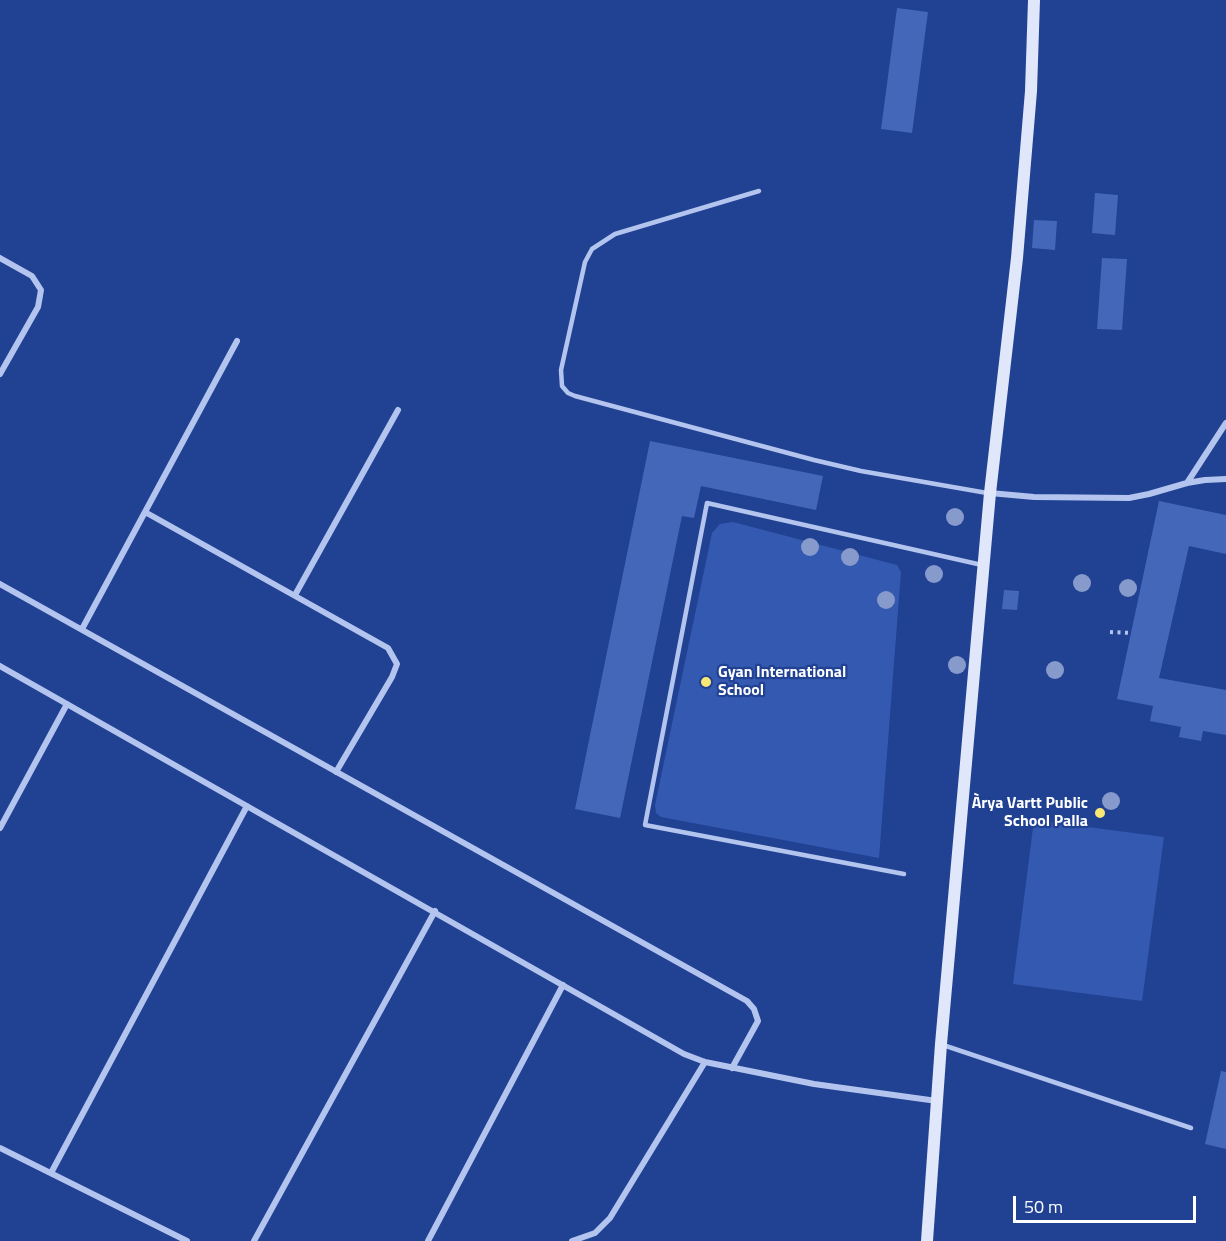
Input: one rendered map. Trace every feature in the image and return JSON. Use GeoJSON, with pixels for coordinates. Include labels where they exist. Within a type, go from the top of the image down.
{"type":"FeatureCollection","features":[{"type":"Feature","properties":{"kind":"street"},"geometry":{"type":"LineString","coordinates":[[927,1241],[941,1044],[990,494],[1017,258],[1031,91],[1034,0]]}},
{"type":"Feature","properties":{"kind":"street"},"geometry":{"type":"LineString","coordinates":[[0,258],[32,276],[41,290],[38,307],[0,374]]}},
{"type":"Feature","properties":{"kind":"street"},"geometry":{"type":"LineString","coordinates":[[82,629],[237,341]]}},
{"type":"Feature","properties":{"kind":"street"},"geometry":{"type":"LineString","coordinates":[[295,595],[398,410]]}},
{"type":"Feature","properties":{"kind":"street"},"geometry":{"type":"LineString","coordinates":[[1187,483],[1226,423]]}},
{"type":"Feature","properties":{"kind":"street"},"geometry":{"type":"LineString","coordinates":[[990,494],[1129,498],[1187,483],[1226,479]]}},
{"type":"Feature","properties":{"kind":"street"},"geometry":{"type":"LineString","coordinates":[[145,512],[388,648],[397,664],[392,677],[336,772]]}},
{"type":"Feature","properties":{"kind":"street"},"geometry":{"type":"LineString","coordinates":[[0,584],[747,1001],[754,1009],[758,1021],[732,1068]]}},
{"type":"Feature","properties":{"kind":"street"},"geometry":{"type":"LineString","coordinates":[[0,666],[684,1054],[705,1062],[814,1084],[937,1101]]}},
{"type":"Feature","properties":{"kind":"street"},"geometry":{"type":"LineString","coordinates":[[0,828],[67,704]]}},
{"type":"Feature","properties":{"kind":"street"},"geometry":{"type":"LineString","coordinates":[[51,1173],[247,806]]}},
{"type":"Feature","properties":{"kind":"street"},"geometry":{"type":"LineString","coordinates":[[254,1241],[435,911]]}},
{"type":"Feature","properties":{"kind":"street"},"geometry":{"type":"LineString","coordinates":[[428,1241],[563,985]]}},
{"type":"Feature","properties":{"kind":"street"},"geometry":{"type":"LineString","coordinates":[[572,1241],[595,1233],[610,1218],[705,1062]]}},
{"type":"Feature","properties":{"kind":"street"},"geometry":{"type":"LineString","coordinates":[[0,1148],[187,1241]]}},
{"type":"Feature","properties":{"kind":"lane"},"geometry":{"type":"LineString","coordinates":[[759,191],[615,234],[592,249],[585,262],[566,348],[560,377],[562,386],[568,393],[575,396],[814,460],[861,471],[990,494]]}},
{"type":"Feature","properties":{"kind":"lane"},"geometry":{"type":"LineString","coordinates":[[904,874],[645,825],[706,503],[984,566]]}},
{"type":"Feature","properties":{"kind":"lane"},"geometry":{"type":"LineString","coordinates":[[941,1044],[1191,1128]]}},
{"type":"Feature","properties":{"kind":"path"},"geometry":{"type":"LineString","coordinates":[[1110,632],[1131,633]]}},
{"type":"Feature","properties":{"kind":"shaded area"},"geometry":{"type":"Polygon","coordinates":[[[733,522],[897,565],[901,572],[879,858],[661,817],[656,813],[655,805],[712,533],[720,524],[733,522]]]}},
{"type":"Feature","properties":{"kind":"shaded area"},"geometry":{"type":"Polygon","coordinates":[[[1034,820],[1164,837],[1142,1001],[1013,984],[1034,820]]]}},
{"type":"Feature","properties":{"kind":"building"},"geometry":{"type":"Polygon","coordinates":[[[897,8],[928,12],[912,133],[881,129],[897,8]]]}},
{"type":"Feature","properties":{"kind":"building"},"geometry":{"type":"Polygon","coordinates":[[[1095,193],[1118,195],[1115,235],[1092,233],[1095,193]]]}},
{"type":"Feature","properties":{"kind":"building"},"geometry":{"type":"Polygon","coordinates":[[[1034,220],[1057,221],[1055,250],[1032,248],[1034,220]]]}},
{"type":"Feature","properties":{"kind":"building"},"geometry":{"type":"Polygon","coordinates":[[[1102,258],[1127,259],[1122,330],[1097,329],[1102,258]]]}},
{"type":"Feature","properties":{"kind":"building"},"geometry":{"type":"Polygon","coordinates":[[[650,441],[823,476],[816,510],[701,486],[694,518],[682,516],[620,818],[575,809],[650,441]]]}},
{"type":"Feature","properties":{"kind":"building"},"geometry":{"type":"Polygon","coordinates":[[[1159,501],[1226,515],[1226,554],[1189,546],[1159,678],[1226,690],[1226,735],[1203,731],[1201,741],[1179,737],[1181,727],[1150,721],[1153,706],[1117,699],[1159,501]]]}},
{"type":"Feature","properties":{"kind":"building"},"geometry":{"type":"Polygon","coordinates":[[[1004,590],[1019,591],[1017,610],[1002,609],[1004,590]]]}},
{"type":"Feature","properties":{"kind":"building"},"geometry":{"type":"Polygon","coordinates":[[[1221,1071],[1226,1072],[1226,1149],[1205,1144],[1221,1071]]]}},
{"type":"Feature","properties":{"kind":"place","name":"Gyan International School"},"geometry":{"type":"Point","coordinates":[706,682]}},
{"type":"Feature","properties":{"kind":"place","name":"Àrya Vartt Public School Palla"},"geometry":{"type":"Point","coordinates":[1100,813]}}]}
